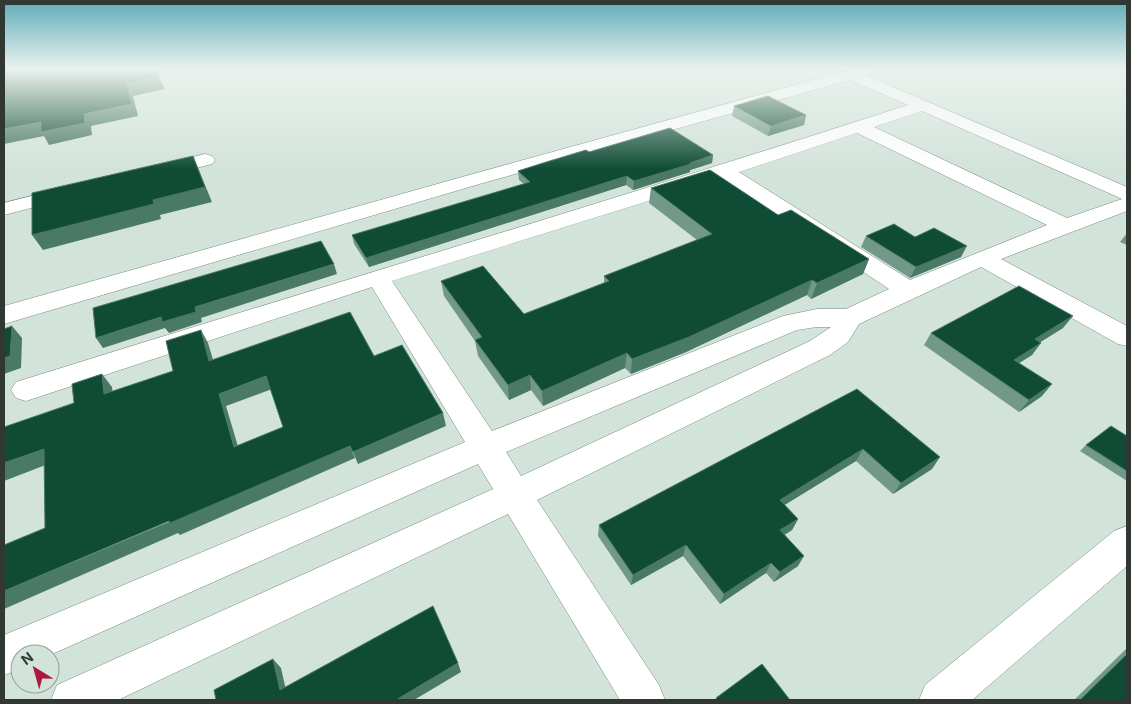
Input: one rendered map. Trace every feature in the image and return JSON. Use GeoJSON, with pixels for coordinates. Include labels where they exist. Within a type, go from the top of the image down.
{"type":"FeatureCollection","features":[{"type":"Feature","properties":{"kind":"street"},"geometry":{"type":"LineString","coordinates":[[4,315],[749,103]]}},
{"type":"Feature","properties":{"kind":"street"},"geometry":{"type":"LineString","coordinates":[[916,103],[1127,194]]}},
{"type":"Feature","properties":{"kind":"street"},"geometry":{"type":"LineString","coordinates":[[26,390],[378,277],[724,171],[922,106]]}},
{"type":"Feature","properties":{"kind":"street"},"geometry":{"type":"LineString","coordinates":[[859,127],[1066,226]]}},
{"type":"Feature","properties":{"kind":"street"},"geometry":{"type":"LineString","coordinates":[[138,176],[205,160]]}},
{"type":"Feature","properties":{"kind":"street"},"geometry":{"type":"LineString","coordinates":[[724,171],[908,290]]}},
{"type":"Feature","properties":{"kind":"street"},"geometry":{"type":"LineString","coordinates":[[4,209],[90,188]]}},
{"type":"Feature","properties":{"kind":"street"},"geometry":{"type":"LineString","coordinates":[[4,655],[485,447],[792,322],[817,318],[850,318],[982,258],[1127,204]]}},
{"type":"Feature","properties":{"kind":"street"},"geometry":{"type":"LineString","coordinates":[[982,258],[1127,337]]}},
{"type":"Feature","properties":{"kind":"street"},"geometry":{"type":"LineString","coordinates":[[378,277],[644,700]]}},
{"type":"Feature","properties":{"kind":"street"},"geometry":{"type":"LineString","coordinates":[[72,700],[516,494],[820,348],[839,336],[850,318]]}},
{"type":"Feature","properties":{"kind":"street"},"geometry":{"type":"LineString","coordinates":[[940,700],[1127,543]]}},
{"type":"Feature","properties":{"kind":"building"},"geometry":{"type":"Polygon","coordinates":[[[4,103],[132,104],[84,114],[85,123],[41,132],[41,122],[4,129],[4,103]]]}},
{"type":"Feature","properties":{"kind":"building"},"geometry":{"type":"Polygon","coordinates":[[[745,103],[782,103],[806,115],[771,126],[734,106],[745,103]]]}},
{"type":"Feature","properties":{"kind":"building"},"geometry":{"type":"Polygon","coordinates":[[[670,128],[713,155],[691,164],[634,181],[627,176],[366,258],[352,235],[530,182],[518,171],[586,150],[589,152],[670,128]]]}},
{"type":"Feature","properties":{"kind":"building"},"geometry":{"type":"Polygon","coordinates":[[[193,156],[205,187],[153,200],[154,204],[32,235],[32,193],[193,156]]]}},
{"type":"Feature","properties":{"kind":"building"},"geometry":{"type":"Polygon","coordinates":[[[710,170],[778,215],[791,210],[869,259],[817,283],[812,280],[689,337],[632,359],[627,353],[542,391],[530,375],[508,385],[475,340],[482,337],[441,281],[483,266],[524,314],[609,281],[604,276],[712,234],[651,188],[710,170]]]}},
{"type":"Feature","properties":{"kind":"building"},"geometry":{"type":"Polygon","coordinates":[[[894,224],[915,237],[934,228],[967,246],[916,267],[866,236],[894,224]]]}},
{"type":"Feature","properties":{"kind":"building"},"geometry":{"type":"Polygon","coordinates":[[[321,241],[334,264],[195,307],[196,312],[162,322],[161,317],[96,338],[93,308],[321,241]]]}},
{"type":"Feature","properties":{"kind":"building"},"geometry":{"type":"Polygon","coordinates":[[[1019,286],[1073,316],[1035,339],[1041,343],[1014,360],[1052,384],[1029,400],[931,333],[1019,286]]]}},
{"type":"Feature","properties":{"kind":"building"},"geometry":{"type":"Polygon","coordinates":[[[350,312],[374,356],[402,345],[443,413],[353,452],[350,446],[4,591],[4,545],[45,528],[44,449],[4,463],[4,427],[74,403],[72,384],[102,374],[104,394],[173,371],[166,341],[201,330],[209,361],[350,312]],[[266,376],[219,394],[234,447],[283,427],[266,376]]]}},
{"type":"Feature","properties":{"kind":"building"},"geometry":{"type":"Polygon","coordinates":[[[12,326],[10,356],[4,358],[4,329],[12,326]]]}},
{"type":"Feature","properties":{"kind":"building"},"geometry":{"type":"Polygon","coordinates":[[[857,389],[940,457],[901,483],[863,449],[780,500],[798,519],[780,530],[804,556],[780,572],[771,563],[724,594],[686,545],[633,575],[599,525],[857,389]]]}},
{"type":"Feature","properties":{"kind":"building"},"geometry":{"type":"Polygon","coordinates":[[[1111,426],[1127,436],[1127,471],[1086,445],[1111,426]]]}},
{"type":"Feature","properties":{"kind":"building"},"geometry":{"type":"Polygon","coordinates":[[[433,606],[458,663],[396,700],[216,700],[214,690],[273,659],[280,690],[433,606]]]}},
{"type":"Feature","properties":{"kind":"building"},"geometry":{"type":"Polygon","coordinates":[[[1127,654],[1127,700],[1080,700],[1127,654]]]}},
{"type":"Feature","properties":{"kind":"building"},"geometry":{"type":"Polygon","coordinates":[[[762,664],[790,700],[717,700],[716,698],[762,664]]]}}]}
